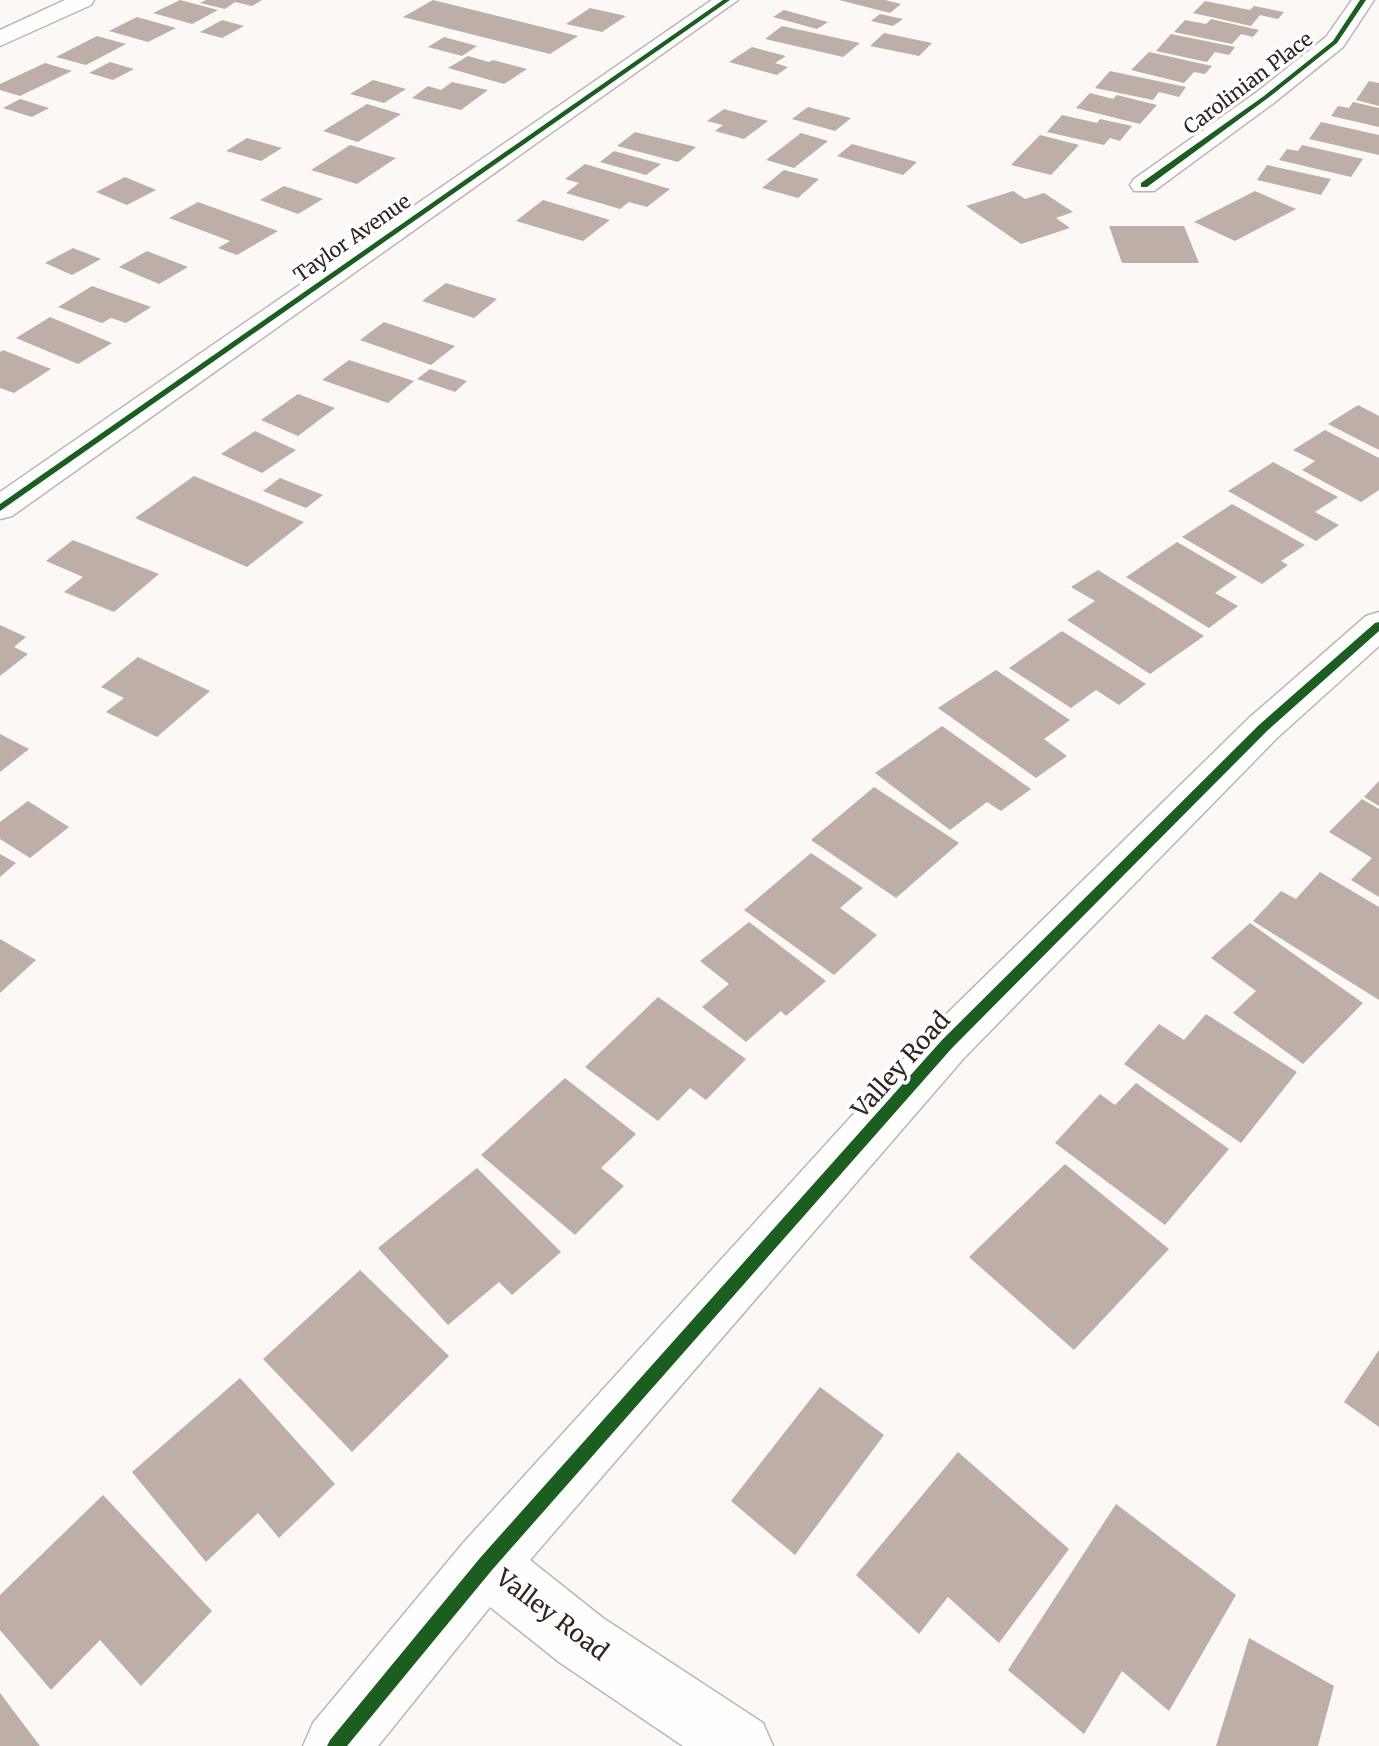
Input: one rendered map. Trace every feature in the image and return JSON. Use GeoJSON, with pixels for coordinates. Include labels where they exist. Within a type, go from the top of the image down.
{"type":"FeatureCollection","features":[{"type":"Feature","properties":{"kind":"street"},"geometry":{"type":"LineString","coordinates":[[0,39],[83,0]]}},
{"type":"Feature","properties":{"kind":"street","name":"Taylor Avenue"},"geometry":{"type":"LineString","coordinates":[[0,508],[727,0]]}},
{"type":"Feature","properties":{"kind":"street","name":"Carolinian Place"},"geometry":{"type":"LineString","coordinates":[[1144,185],[1266,97],[1335,42],[1363,0]]}},
{"type":"Feature","properties":{"kind":"street","name":"Valley Road"},"geometry":{"type":"LineString","coordinates":[[740,1746],[581,1640],[486,1564],[947,1044],[1263,728],[1379,625]]}},
{"type":"Feature","properties":{"kind":"street"},"geometry":{"type":"LineString","coordinates":[[336,1746],[486,1564]]}},
{"type":"Feature","properties":{"kind":"building"},"geometry":{"type":"Polygon","coordinates":[[[180,0],[218,10],[192,24],[153,13],[180,0]]]}},
{"type":"Feature","properties":{"kind":"building"},"geometry":{"type":"Polygon","coordinates":[[[206,0],[262,0],[252,6],[235,2],[225,9],[200,3],[206,0]]]}},
{"type":"Feature","properties":{"kind":"building"},"geometry":{"type":"Polygon","coordinates":[[[433,0],[578,36],[550,54],[403,17],[433,0]]]}},
{"type":"Feature","properties":{"kind":"building"},"geometry":{"type":"Polygon","coordinates":[[[839,0],[885,0],[901,4],[890,13],[839,0]]]}},
{"type":"Feature","properties":{"kind":"building"},"geometry":{"type":"Polygon","coordinates":[[[1205,1],[1250,10],[1254,6],[1284,12],[1278,19],[1260,15],[1251,26],[1193,13],[1205,1]]]}},
{"type":"Feature","properties":{"kind":"building"},"geometry":{"type":"Polygon","coordinates":[[[590,8],[626,16],[602,32],[566,24],[590,8]]]}},
{"type":"Feature","properties":{"kind":"building"},"geometry":{"type":"Polygon","coordinates":[[[784,10],[828,22],[817,29],[773,17],[784,10]]]}},
{"type":"Feature","properties":{"kind":"building"},"geometry":{"type":"Polygon","coordinates":[[[880,14],[903,19],[893,26],[871,21],[880,14]]]}},
{"type":"Feature","properties":{"kind":"building"},"geometry":{"type":"Polygon","coordinates":[[[137,17],[176,28],[148,42],[109,31],[137,17]]]}},
{"type":"Feature","properties":{"kind":"building"},"geometry":{"type":"Polygon","coordinates":[[[1211,19],[1259,30],[1253,37],[1241,34],[1232,44],[1174,32],[1185,20],[1206,24],[1211,19]]]}},
{"type":"Feature","properties":{"kind":"building"},"geometry":{"type":"Polygon","coordinates":[[[222,20],[244,26],[222,38],[200,32],[222,20]]]}},
{"type":"Feature","properties":{"kind":"building"},"geometry":{"type":"Polygon","coordinates":[[[782,26],[860,43],[843,57],[765,39],[782,26]]]}},
{"type":"Feature","properties":{"kind":"building"},"geometry":{"type":"Polygon","coordinates":[[[884,33],[932,43],[919,56],[870,46],[884,33]]]}},
{"type":"Feature","properties":{"kind":"building"},"geometry":{"type":"Polygon","coordinates":[[[1171,34],[1235,47],[1229,55],[1215,52],[1207,62],[1156,51],[1171,34]]]}},
{"type":"Feature","properties":{"kind":"building"},"geometry":{"type":"Polygon","coordinates":[[[97,36],[126,44],[86,65],[56,57],[97,36]]]}},
{"type":"Feature","properties":{"kind":"building"},"geometry":{"type":"Polygon","coordinates":[[[444,37],[477,46],[462,56],[428,47],[444,37]]]}},
{"type":"Feature","properties":{"kind":"building"},"geometry":{"type":"Polygon","coordinates":[[[752,47],[786,56],[775,63],[788,67],[777,75],[729,62],[752,47]]]}},
{"type":"Feature","properties":{"kind":"building"},"geometry":{"type":"Polygon","coordinates":[[[1149,52],[1212,66],[1205,74],[1194,72],[1184,83],[1131,70],[1149,52]]]}},
{"type":"Feature","properties":{"kind":"building"},"geometry":{"type":"Polygon","coordinates":[[[468,56],[527,69],[504,84],[448,68],[468,56]]]}},
{"type":"Feature","properties":{"kind":"building"},"geometry":{"type":"Polygon","coordinates":[[[110,62],[134,69],[113,80],[89,73],[110,62]]]}},
{"type":"Feature","properties":{"kind":"building"},"geometry":{"type":"Polygon","coordinates":[[[45,63],[72,71],[20,96],[0,90],[0,84],[45,63]]]}},
{"type":"Feature","properties":{"kind":"building"},"geometry":{"type":"Polygon","coordinates":[[[1110,71],[1186,87],[1179,97],[1159,92],[1153,100],[1095,88],[1110,71]]]}},
{"type":"Feature","properties":{"kind":"building"},"geometry":{"type":"Polygon","coordinates":[[[373,80],[406,89],[384,103],[350,94],[373,80]]]}},
{"type":"Feature","properties":{"kind":"building"},"geometry":{"type":"Polygon","coordinates":[[[1369,81],[1379,83],[1379,106],[1356,100],[1369,81]]]}},
{"type":"Feature","properties":{"kind":"building"},"geometry":{"type":"Polygon","coordinates":[[[452,82],[488,90],[461,110],[412,98],[428,86],[441,90],[452,82]]]}},
{"type":"Feature","properties":{"kind":"building"},"geometry":{"type":"Polygon","coordinates":[[[1090,93],[1113,99],[1117,95],[1157,105],[1140,124],[1076,108],[1090,93]]]}},
{"type":"Feature","properties":{"kind":"building"},"geometry":{"type":"Polygon","coordinates":[[[20,99],[49,108],[32,117],[3,108],[20,99]]]}},
{"type":"Feature","properties":{"kind":"building"},"geometry":{"type":"Polygon","coordinates":[[[1353,102],[1379,108],[1379,127],[1331,116],[1338,106],[1349,108],[1353,102]]]}},
{"type":"Feature","properties":{"kind":"building"},"geometry":{"type":"Polygon","coordinates":[[[367,104],[401,114],[358,142],[323,131],[367,104]]]}},
{"type":"Feature","properties":{"kind":"building"},"geometry":{"type":"Polygon","coordinates":[[[808,107],[851,118],[835,131],[792,119],[808,107]]]}},
{"type":"Feature","properties":{"kind":"building"},"geometry":{"type":"Polygon","coordinates":[[[724,109],[768,121],[744,139],[715,131],[723,125],[707,121],[724,109]]]}},
{"type":"Feature","properties":{"kind":"building"},"geometry":{"type":"Polygon","coordinates":[[[1062,115],[1097,123],[1100,119],[1132,126],[1120,141],[1110,138],[1104,145],[1047,132],[1062,115]]]}},
{"type":"Feature","properties":{"kind":"building"},"geometry":{"type":"Polygon","coordinates":[[[1321,122],[1379,135],[1379,155],[1309,139],[1321,122]]]}},
{"type":"Feature","properties":{"kind":"building"},"geometry":{"type":"Polygon","coordinates":[[[635,132],[696,147],[678,162],[617,146],[635,132]]]}},
{"type":"Feature","properties":{"kind":"building"},"geometry":{"type":"Polygon","coordinates":[[[801,133],[828,141],[794,168],[766,160],[801,133]]]}},
{"type":"Feature","properties":{"kind":"building"},"geometry":{"type":"Polygon","coordinates":[[[1040,135],[1079,145],[1051,175],[1011,165],[1040,135]]]}},
{"type":"Feature","properties":{"kind":"building"},"geometry":{"type":"Polygon","coordinates":[[[247,138],[282,148],[261,161],[226,151],[247,138]]]}},
{"type":"Feature","properties":{"kind":"building"},"geometry":{"type":"Polygon","coordinates":[[[852,144],[917,162],[903,175],[837,156],[852,144]]]}},
{"type":"Feature","properties":{"kind":"building"},"geometry":{"type":"Polygon","coordinates":[[[350,145],[396,158],[357,184],[311,170],[350,145]]]}},
{"type":"Feature","properties":{"kind":"building"},"geometry":{"type":"Polygon","coordinates":[[[1302,145],[1363,159],[1351,177],[1279,160],[1287,149],[1298,151],[1302,145]]]}},
{"type":"Feature","properties":{"kind":"building"},"geometry":{"type":"Polygon","coordinates":[[[614,151],[661,164],[646,175],[600,162],[614,151]]]}},
{"type":"Feature","properties":{"kind":"building"},"geometry":{"type":"Polygon","coordinates":[[[585,164],[670,189],[647,207],[629,202],[620,209],[566,193],[579,183],[565,179],[585,164]]]}},
{"type":"Feature","properties":{"kind":"building"},"geometry":{"type":"Polygon","coordinates":[[[1267,165],[1331,179],[1321,195],[1257,180],[1267,165]]]}},
{"type":"Feature","properties":{"kind":"building"},"geometry":{"type":"Polygon","coordinates":[[[784,170],[819,179],[798,198],[762,188],[784,170]]]}},
{"type":"Feature","properties":{"kind":"building"},"geometry":{"type":"Polygon","coordinates":[[[125,177],[156,190],[127,205],[96,192],[125,177]]]}},
{"type":"Feature","properties":{"kind":"building"},"geometry":{"type":"Polygon","coordinates":[[[284,186],[323,199],[298,214],[260,200],[284,186]]]}},
{"type":"Feature","properties":{"kind":"building"},"geometry":{"type":"Polygon","coordinates":[[[1013,191],[1025,199],[1044,193],[1073,212],[1056,218],[1070,228],[1021,244],[966,206],[1013,191]]]}},
{"type":"Feature","properties":{"kind":"building"},"geometry":{"type":"Polygon","coordinates":[[[1255,191],[1296,209],[1235,241],[1194,222],[1255,191]]]}},
{"type":"Feature","properties":{"kind":"building"},"geometry":{"type":"Polygon","coordinates":[[[543,200],[610,220],[583,241],[516,221],[543,200]]]}},
{"type":"Feature","properties":{"kind":"building"},"geometry":{"type":"Polygon","coordinates":[[[198,202],[278,231],[237,255],[218,248],[230,241],[169,218],[198,202]]]}},
{"type":"Feature","properties":{"kind":"building"},"geometry":{"type":"Polygon","coordinates":[[[1109,226],[1184,226],[1199,263],[1122,263],[1109,226]]]}},
{"type":"Feature","properties":{"kind":"building"},"geometry":{"type":"Polygon","coordinates":[[[73,248],[101,259],[72,275],[45,263],[73,248]]]}},
{"type":"Feature","properties":{"kind":"building"},"geometry":{"type":"Polygon","coordinates":[[[147,251],[188,267],[159,284],[119,267],[147,251]]]}},
{"type":"Feature","properties":{"kind":"building"},"geometry":{"type":"Polygon","coordinates":[[[446,283],[497,299],[474,318],[422,301],[446,283]]]}},
{"type":"Feature","properties":{"kind":"building"},"geometry":{"type":"Polygon","coordinates":[[[92,286],[151,307],[126,323],[111,318],[102,323],[58,307],[92,286]]]}},
{"type":"Feature","properties":{"kind":"building"},"geometry":{"type":"Polygon","coordinates":[[[50,317],[112,343],[78,364],[16,338],[50,317]]]}},
{"type":"Feature","properties":{"kind":"building"},"geometry":{"type":"Polygon","coordinates":[[[384,322],[455,346],[431,365],[360,340],[384,322]]]}},
{"type":"Feature","properties":{"kind":"building"},"geometry":{"type":"Polygon","coordinates":[[[3,350],[51,369],[14,393],[0,388],[0,352],[3,350]]]}},
{"type":"Feature","properties":{"kind":"building"},"geometry":{"type":"Polygon","coordinates":[[[349,360],[414,381],[388,403],[322,380],[349,360]]]}},
{"type":"Feature","properties":{"kind":"building"},"geometry":{"type":"Polygon","coordinates":[[[430,369],[467,381],[455,392],[417,379],[430,369]]]}},
{"type":"Feature","properties":{"kind":"building"},"geometry":{"type":"Polygon","coordinates":[[[298,394],[335,408],[298,436],[261,420],[298,394]]]}},
{"type":"Feature","properties":{"kind":"building"},"geometry":{"type":"Polygon","coordinates":[[[1358,405],[1379,416],[1379,450],[1328,424],[1358,405]]]}},
{"type":"Feature","properties":{"kind":"building"},"geometry":{"type":"Polygon","coordinates":[[[1325,430],[1379,458],[1379,490],[1361,502],[1302,470],[1315,461],[1293,450],[1325,430]]]}},
{"type":"Feature","properties":{"kind":"building"},"geometry":{"type":"Polygon","coordinates":[[[255,431],[296,450],[262,473],[221,454],[255,431]]]}},
{"type":"Feature","properties":{"kind":"building"},"geometry":{"type":"Polygon","coordinates":[[[1273,462],[1338,497],[1315,512],[1339,525],[1316,541],[1228,491],[1273,462]]]}},
{"type":"Feature","properties":{"kind":"building"},"geometry":{"type":"Polygon","coordinates":[[[194,476],[304,522],[247,567],[135,518],[194,476]]]}},
{"type":"Feature","properties":{"kind":"building"},"geometry":{"type":"Polygon","coordinates":[[[280,478],[323,495],[306,508],[263,491],[280,478]]]}},
{"type":"Feature","properties":{"kind":"building"},"geometry":{"type":"Polygon","coordinates":[[[1232,504],[1305,545],[1281,561],[1288,565],[1262,584],[1182,537],[1232,504]]]}},
{"type":"Feature","properties":{"kind":"building"},"geometry":{"type":"Polygon","coordinates":[[[73,540],[159,574],[114,612],[64,592],[83,577],[46,561],[73,540]]]}},
{"type":"Feature","properties":{"kind":"building"},"geometry":{"type":"Polygon","coordinates":[[[1177,542],[1237,577],[1215,593],[1238,606],[1209,628],[1126,577],[1177,542]]]}},
{"type":"Feature","properties":{"kind":"building"},"geometry":{"type":"Polygon","coordinates":[[[1098,570],[1204,636],[1150,674],[1067,620],[1095,601],[1071,587],[1098,570]]]}},
{"type":"Feature","properties":{"kind":"building"},"geometry":{"type":"Polygon","coordinates":[[[0,625],[26,637],[14,647],[28,654],[0,676],[0,625]]]}},
{"type":"Feature","properties":{"kind":"building"},"geometry":{"type":"Polygon","coordinates":[[[1062,631],[1146,684],[1119,705],[1096,690],[1071,708],[1009,668],[1062,631]]]}},
{"type":"Feature","properties":{"kind":"building"},"geometry":{"type":"Polygon","coordinates":[[[138,657],[210,691],[157,737],[106,712],[124,698],[101,687],[138,657]]]}},
{"type":"Feature","properties":{"kind":"building"},"geometry":{"type":"Polygon","coordinates":[[[996,670],[1070,720],[1044,739],[1067,756],[1036,778],[938,708],[996,670]]]}},
{"type":"Feature","properties":{"kind":"building"},"geometry":{"type":"Polygon","coordinates":[[[942,726],[1031,789],[1001,811],[987,802],[950,830],[875,773],[942,726]]]}},
{"type":"Feature","properties":{"kind":"building"},"geometry":{"type":"Polygon","coordinates":[[[0,734],[29,749],[0,772],[0,734]]]}},
{"type":"Feature","properties":{"kind":"building"},"geometry":{"type":"Polygon","coordinates":[[[1379,781],[1379,806],[1364,797],[1379,781]]]}},
{"type":"Feature","properties":{"kind":"building"},"geometry":{"type":"Polygon","coordinates":[[[874,787],[959,843],[896,898],[811,840],[874,787]]]}},
{"type":"Feature","properties":{"kind":"building"},"geometry":{"type":"Polygon","coordinates":[[[1362,799],[1379,809],[1379,897],[1351,880],[1372,858],[1329,832],[1362,799]]]}},
{"type":"Feature","properties":{"kind":"building"},"geometry":{"type":"Polygon","coordinates":[[[28,801],[69,827],[30,858],[0,839],[0,822],[28,801]]]}},
{"type":"Feature","properties":{"kind":"building"},"geometry":{"type":"Polygon","coordinates":[[[811,853],[863,888],[840,908],[877,935],[834,975],[744,910],[811,853]]]}},
{"type":"Feature","properties":{"kind":"building"},"geometry":{"type":"Polygon","coordinates":[[[0,854],[16,863],[0,877],[0,854]]]}},
{"type":"Feature","properties":{"kind":"building"},"geometry":{"type":"Polygon","coordinates":[[[1320,872],[1379,907],[1379,1000],[1253,921],[1281,891],[1296,899],[1320,872]]]}},
{"type":"Feature","properties":{"kind":"building"},"geometry":{"type":"Polygon","coordinates":[[[749,922],[826,981],[786,1016],[781,1011],[746,1042],[702,1007],[729,984],[700,961],[749,922]]]}},
{"type":"Feature","properties":{"kind":"building"},"geometry":{"type":"Polygon","coordinates":[[[1250,923],[1363,1003],[1303,1064],[1233,1013],[1256,991],[1211,958],[1250,923]]]}},
{"type":"Feature","properties":{"kind":"building"},"geometry":{"type":"Polygon","coordinates":[[[0,939],[36,960],[0,993],[0,939]]]}},
{"type":"Feature","properties":{"kind":"building"},"geometry":{"type":"Polygon","coordinates":[[[658,997],[746,1059],[706,1100],[690,1088],[658,1121],[585,1067],[658,997]]]}},
{"type":"Feature","properties":{"kind":"building"},"geometry":{"type":"Polygon","coordinates":[[[1206,1014],[1297,1072],[1241,1143],[1124,1064],[1159,1024],[1184,1040],[1206,1014]]]}},
{"type":"Feature","properties":{"kind":"building"},"geometry":{"type":"Polygon","coordinates":[[[565,1078],[636,1134],[601,1168],[624,1186],[575,1235],[481,1155],[565,1078]]]}},
{"type":"Feature","properties":{"kind":"building"},"geometry":{"type":"Polygon","coordinates":[[[1136,1083],[1229,1149],[1165,1225],[1055,1143],[1100,1094],[1115,1105],[1136,1083]]]}},
{"type":"Feature","properties":{"kind":"building"},"geometry":{"type":"Polygon","coordinates":[[[1065,1164],[1169,1249],[1074,1350],[969,1257],[1065,1164]]]}},
{"type":"Feature","properties":{"kind":"building"},"geometry":{"type":"Polygon","coordinates":[[[477,1168],[561,1252],[512,1295],[499,1282],[448,1325],[378,1248],[477,1168]]]}},
{"type":"Feature","properties":{"kind":"building"},"geometry":{"type":"Polygon","coordinates":[[[360,1270],[449,1356],[352,1452],[263,1359],[360,1270]]]}},
{"type":"Feature","properties":{"kind":"building"},"geometry":{"type":"Polygon","coordinates":[[[1379,1350],[1379,1427],[1344,1402],[1379,1350]]]}},
{"type":"Feature","properties":{"kind":"building"},"geometry":{"type":"Polygon","coordinates":[[[240,1378],[335,1484],[279,1538],[258,1513],[206,1562],[132,1472],[240,1378]]]}},
{"type":"Feature","properties":{"kind":"building"},"geometry":{"type":"Polygon","coordinates":[[[820,1387],[884,1435],[795,1555],[731,1501],[820,1387]]]}},
{"type":"Feature","properties":{"kind":"building"},"geometry":{"type":"Polygon","coordinates":[[[958,1452],[1069,1549],[999,1643],[948,1597],[919,1634],[856,1575],[958,1452]]]}},
{"type":"Feature","properties":{"kind":"building"},"geometry":{"type":"Polygon","coordinates":[[[103,1495],[212,1611],[141,1686],[100,1640],[51,1690],[0,1630],[0,1595],[103,1495]]]}},
{"type":"Feature","properties":{"kind":"building"},"geometry":{"type":"Polygon","coordinates":[[[1116,1504],[1236,1595],[1169,1711],[1122,1671],[1084,1734],[1008,1670],[1116,1504]]]}},
{"type":"Feature","properties":{"kind":"building"},"geometry":{"type":"Polygon","coordinates":[[[1249,1638],[1334,1686],[1318,1746],[1216,1746],[1249,1638]]]}},
{"type":"Feature","properties":{"kind":"building"},"geometry":{"type":"Polygon","coordinates":[[[0,1693],[40,1746],[0,1746],[0,1693]]]}},
{"type":"Feature","properties":{"kind":"cycle path"},"geometry":{"type":"LineString","coordinates":[[0,508],[727,0]]}},
{"type":"Feature","properties":{"kind":"cycle path"},"geometry":{"type":"LineString","coordinates":[[1144,185],[1266,97],[1335,42],[1363,0]]}},
{"type":"Feature","properties":{"kind":"cycle path"},"geometry":{"type":"LineString","coordinates":[[336,1746],[486,1564],[947,1044],[1263,728],[1379,625]]}}]}
